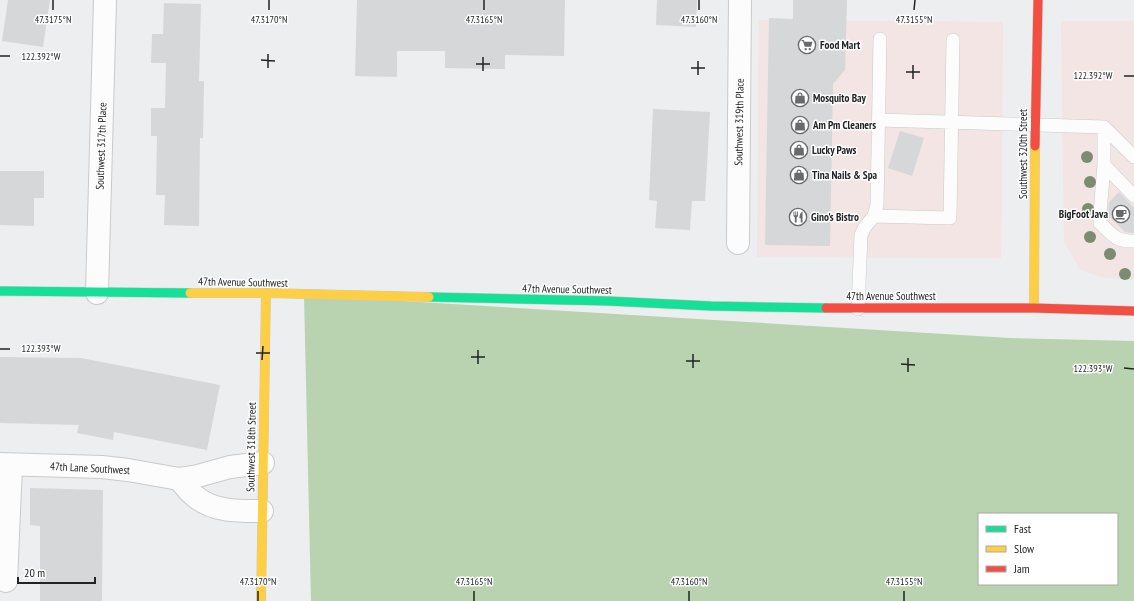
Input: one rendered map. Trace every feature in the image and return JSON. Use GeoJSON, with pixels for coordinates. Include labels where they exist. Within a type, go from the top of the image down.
{"type":"FeatureCollection","features":[{"type":"Feature","properties":{"kind":"main road","name":"Southwest 320th Street"},"geometry":{"type":"LineString","coordinates":[[1034,308],[1035,124],[1038,0]]}},
{"type":"Feature","properties":{"kind":"main road","name":"47th Avenue Southwest"},"geometry":{"type":"LineString","coordinates":[[0,291],[97,293],[266,293],[304,296],[592,301],[711,306],[858,309],[1034,308],[1134,311]]}},
{"type":"Feature","properties":{"kind":"main road","name":"Southwest 318th Street"},"geometry":{"type":"LineString","coordinates":[[261,601],[266,293]]}},
{"type":"Feature","properties":{"kind":"street","name":"Southwest 317th Place"},"geometry":{"type":"LineString","coordinates":[[97,293],[105,0]]}},
{"type":"Feature","properties":{"kind":"street","name":"Southwest 319th Place"},"geometry":{"type":"LineString","coordinates":[[738,243],[740,0]]}},
{"type":"Feature","properties":{"kind":"street","name":"47th Lane Southwest"},"geometry":{"type":"LineString","coordinates":[[5,464],[102,467],[179,479],[194,477],[230,467],[263,463]]}},
{"type":"Feature","properties":{"kind":"street"},"geometry":{"type":"LineString","coordinates":[[5,464],[6,581]]}},
{"type":"Feature","properties":{"kind":"street"},"geometry":{"type":"LineString","coordinates":[[179,479],[196,498],[214,506],[239,511],[262,511]]}},
{"type":"Feature","properties":{"kind":"lane"},"geometry":{"type":"LineString","coordinates":[[858,309],[861,235],[865,226],[874,216],[877,205],[880,39]]}},
{"type":"Feature","properties":{"kind":"lane"},"geometry":{"type":"LineString","coordinates":[[874,216],[950,218],[953,40]]}},
{"type":"Feature","properties":{"kind":"lane"},"geometry":{"type":"LineString","coordinates":[[879,120],[1104,127],[1134,157]]}},
{"type":"Feature","properties":{"kind":"lane"},"geometry":{"type":"LineString","coordinates":[[1104,127],[1104,164],[1100,223],[1115,237],[1124,242],[1134,241]]}},
{"type":"Feature","properties":{"kind":"lane"},"geometry":{"type":"LineString","coordinates":[[1104,164],[1134,196]]}},
{"type":"Feature","properties":{"kind":"shaded area"},"geometry":{"type":"Polygon","coordinates":[[[759,20],[1003,22],[1001,258],[757,257],[759,20]]]}},
{"type":"Feature","properties":{"kind":"shaded area"},"geometry":{"type":"Polygon","coordinates":[[[1061,21],[1134,21],[1134,280],[1100,277],[1080,269],[1064,242],[1061,21]]]}},
{"type":"Feature","properties":{"kind":"green space"},"geometry":{"type":"Polygon","coordinates":[[[304,295],[1010,338],[1134,341],[1134,601],[311,601],[304,295]]]}},
{"type":"Feature","properties":{"kind":"building"},"geometry":{"type":"Polygon","coordinates":[[[8,0],[50,0],[43,47],[2,41],[8,0]]]}},
{"type":"Feature","properties":{"kind":"building"},"geometry":{"type":"Polygon","coordinates":[[[357,0],[565,0],[564,56],[505,55],[505,69],[445,68],[445,51],[397,51],[397,77],[355,76],[357,0]]]}},
{"type":"Feature","properties":{"kind":"building"},"geometry":{"type":"Polygon","coordinates":[[[657,0],[697,0],[696,27],[656,25],[657,0]]]}},
{"type":"Feature","properties":{"kind":"building"},"geometry":{"type":"Polygon","coordinates":[[[793,0],[847,0],[845,70],[833,84],[830,246],[765,245],[769,18],[793,19],[793,0]]]}},
{"type":"Feature","properties":{"kind":"building"},"geometry":{"type":"Polygon","coordinates":[[[164,3],[201,4],[199,81],[204,81],[203,138],[200,138],[199,226],[164,225],[165,195],[156,195],[157,136],[151,136],[151,108],[165,108],[166,63],[151,63],[152,34],[163,34],[164,3]]]}},
{"type":"Feature","properties":{"kind":"building"},"geometry":{"type":"Polygon","coordinates":[[[653,109],[710,112],[705,201],[692,201],[690,230],[655,228],[657,201],[649,200],[653,109]]]}},
{"type":"Feature","properties":{"kind":"building"},"geometry":{"type":"Polygon","coordinates":[[[900,131],[924,138],[912,176],[888,168],[900,131]]]}},
{"type":"Feature","properties":{"kind":"building"},"geometry":{"type":"Polygon","coordinates":[[[0,171],[44,171],[44,198],[34,198],[34,226],[0,225],[0,171]]]}},
{"type":"Feature","properties":{"kind":"building","name":"BigFoot Java"},"geometry":{"type":"Polygon","coordinates":[[[1119,192],[1134,208],[1134,233],[1125,232],[1108,215],[1109,202],[1119,192]]]}},
{"type":"Feature","properties":{"kind":"building"},"geometry":{"type":"Polygon","coordinates":[[[0,357],[81,358],[220,385],[207,450],[114,432],[113,440],[77,433],[79,425],[0,423],[0,357]]]}},
{"type":"Feature","properties":{"kind":"building"},"geometry":{"type":"Polygon","coordinates":[[[30,488],[103,490],[102,601],[40,601],[40,526],[30,525],[30,488]]]}},
{"type":"Feature","properties":{"kind":"traffic: fast"},"geometry":{"type":"LineString","coordinates":[[0,291],[190,293]]}},
{"type":"Feature","properties":{"kind":"traffic: fast"},"geometry":{"type":"LineString","coordinates":[[429,297],[826,308]]}},
{"type":"Feature","properties":{"kind":"traffic: slow"},"geometry":{"type":"LineString","coordinates":[[1034,308],[1035,146]]}},
{"type":"Feature","properties":{"kind":"traffic: slow"},"geometry":{"type":"LineString","coordinates":[[190,293],[266,293],[429,297]]}},
{"type":"Feature","properties":{"kind":"traffic: slow"},"geometry":{"type":"LineString","coordinates":[[261,601],[266,293]]}},
{"type":"Feature","properties":{"kind":"traffic: jam"},"geometry":{"type":"LineString","coordinates":[[1035,146],[1038,0]]}},
{"type":"Feature","properties":{"kind":"traffic: jam"},"geometry":{"type":"LineString","coordinates":[[826,308],[1034,308],[1134,311]]}},
{"type":"Feature","properties":{"kind":"place","name":"Food Mart"},"geometry":{"type":"Point","coordinates":[807,45]}},
{"type":"Feature","properties":{"kind":"place","name":"Mosquito Bay"},"geometry":{"type":"Point","coordinates":[800,98]}},
{"type":"Feature","properties":{"kind":"place","name":"Am Pm Cleaners"},"geometry":{"type":"Point","coordinates":[800,125]}},
{"type":"Feature","properties":{"kind":"place","name":"Lucky Paws"},"geometry":{"type":"Point","coordinates":[799,150]}},
{"type":"Feature","properties":{"kind":"place","name":"Tina Nails & Spa"},"geometry":{"type":"Point","coordinates":[799,175]}},
{"type":"Feature","properties":{"kind":"place","name":"BigFoot Java"},"geometry":{"type":"Point","coordinates":[1121,214]}},
{"type":"Feature","properties":{"kind":"place","name":"Gino's Bistro"},"geometry":{"type":"Point","coordinates":[798,217]}}]}
